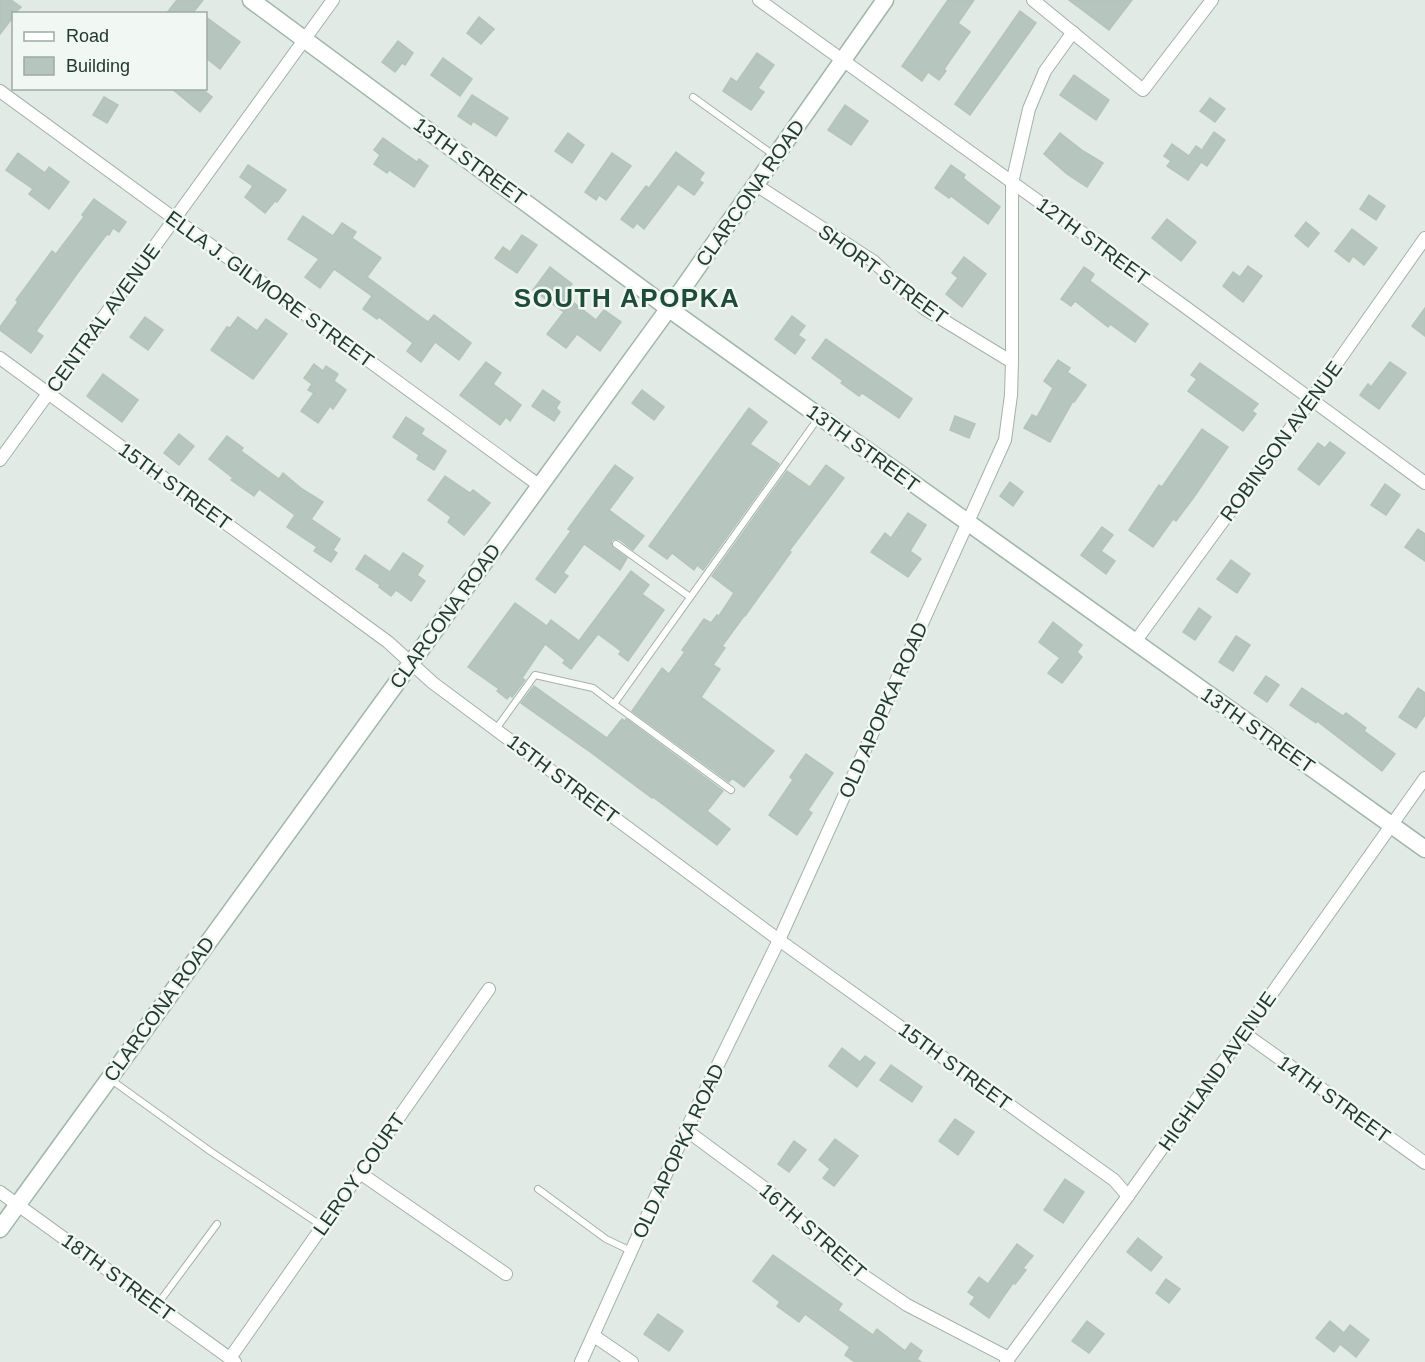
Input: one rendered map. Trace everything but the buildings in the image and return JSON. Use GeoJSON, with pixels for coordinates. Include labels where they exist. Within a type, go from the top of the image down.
{"type":"FeatureCollection","features":[{"type":"Feature","properties":{"kind":"main road","name":"13TH STREET"},"geometry":{"type":"LineString","coordinates":[[251,0],[819,417],[1425,849]]}},
{"type":"Feature","properties":{"kind":"main road","name":"CLARCONA ROAD"},"geometry":{"type":"LineString","coordinates":[[0,1229],[669,308],[885,0]]}},
{"type":"Feature","properties":{"kind":"street","name":"CENTRAL AVENUE"},"geometry":{"type":"LineString","coordinates":[[0,460],[333,0]]}},
{"type":"Feature","properties":{"kind":"street","name":"12TH STREET"},"geometry":{"type":"LineString","coordinates":[[759,0],[1425,483]]}},
{"type":"Feature","properties":{"kind":"street"},"geometry":{"type":"LineString","coordinates":[[1033,0],[1143,90],[1212,0]]}},
{"type":"Feature","properties":{"kind":"street","name":"OLD APOPKA ROAD"},"geometry":{"type":"LineString","coordinates":[[581,1362],[686,1130],[779,940],[1005,440],[1011,395],[1012,362],[1012,183],[1029,109],[1045,71],[1073,32]]}},
{"type":"Feature","properties":{"kind":"street","name":"ELLA J. GILMORE STREET"},"geometry":{"type":"LineString","coordinates":[[0,91],[540,486]]}},
{"type":"Feature","properties":{"kind":"street","name":"SHORT STREET"},"geometry":{"type":"LineString","coordinates":[[756,185],[873,261],[925,309],[1012,362]]}},
{"type":"Feature","properties":{"kind":"street","name":"ROBINSON AVENUE"},"geometry":{"type":"LineString","coordinates":[[1135,642],[1311,400],[1425,238]]}},
{"type":"Feature","properties":{"kind":"street","name":"15TH STREET"},"geometry":{"type":"LineString","coordinates":[[0,358],[388,642],[433,683],[779,940],[1114,1180],[1128,1196]]}},
{"type":"Feature","properties":{"kind":"street","name":"HIGHLAND AVENUE"},"geometry":{"type":"LineString","coordinates":[[1007,1360],[1128,1196],[1425,777]]}},
{"type":"Feature","properties":{"kind":"street","name":"LEROY COURT"},"geometry":{"type":"LineString","coordinates":[[232,1360],[322,1226],[489,989]]}},
{"type":"Feature","properties":{"kind":"street","name":"14TH STREET"},"geometry":{"type":"LineString","coordinates":[[1244,1033],[1425,1163]]}},
{"type":"Feature","properties":{"kind":"street","name":"16TH STREET"},"geometry":{"type":"LineString","coordinates":[[686,1130],[767,1190],[845,1263],[907,1305],[1007,1360]]}},
{"type":"Feature","properties":{"kind":"street"},"geometry":{"type":"LineString","coordinates":[[360,1173],[506,1275]]}},
{"type":"Feature","properties":{"kind":"street","name":"18TH STREET"},"geometry":{"type":"LineString","coordinates":[[0,1192],[232,1360]]}},
{"type":"Feature","properties":{"kind":"street"},"geometry":{"type":"LineString","coordinates":[[594,1336],[632,1362]]}},
{"type":"Feature","properties":{"kind":"lane"},"geometry":{"type":"LineString","coordinates":[[693,97],[776,156]]}},
{"type":"Feature","properties":{"kind":"lane"},"geometry":{"type":"LineString","coordinates":[[614,704],[819,417]]}},
{"type":"Feature","properties":{"kind":"lane"},"geometry":{"type":"LineString","coordinates":[[616,544],[690,597]]}},
{"type":"Feature","properties":{"kind":"lane"},"geometry":{"type":"LineString","coordinates":[[496,729],[536,675],[593,688],[731,790]]}},
{"type":"Feature","properties":{"kind":"lane"},"geometry":{"type":"LineString","coordinates":[[109,1078],[210,1151],[322,1226]]}},
{"type":"Feature","properties":{"kind":"lane"},"geometry":{"type":"LineString","coordinates":[[538,1189],[606,1239],[632,1251]]}},
{"type":"Feature","properties":{"kind":"lane"},"geometry":{"type":"LineString","coordinates":[[157,1305],[217,1224]]}},
{"type":"Feature","properties":{"kind":"district","name":"SOUTH APOPKA"},"geometry":{"type":"Point","coordinates":[627,298]}}]}
